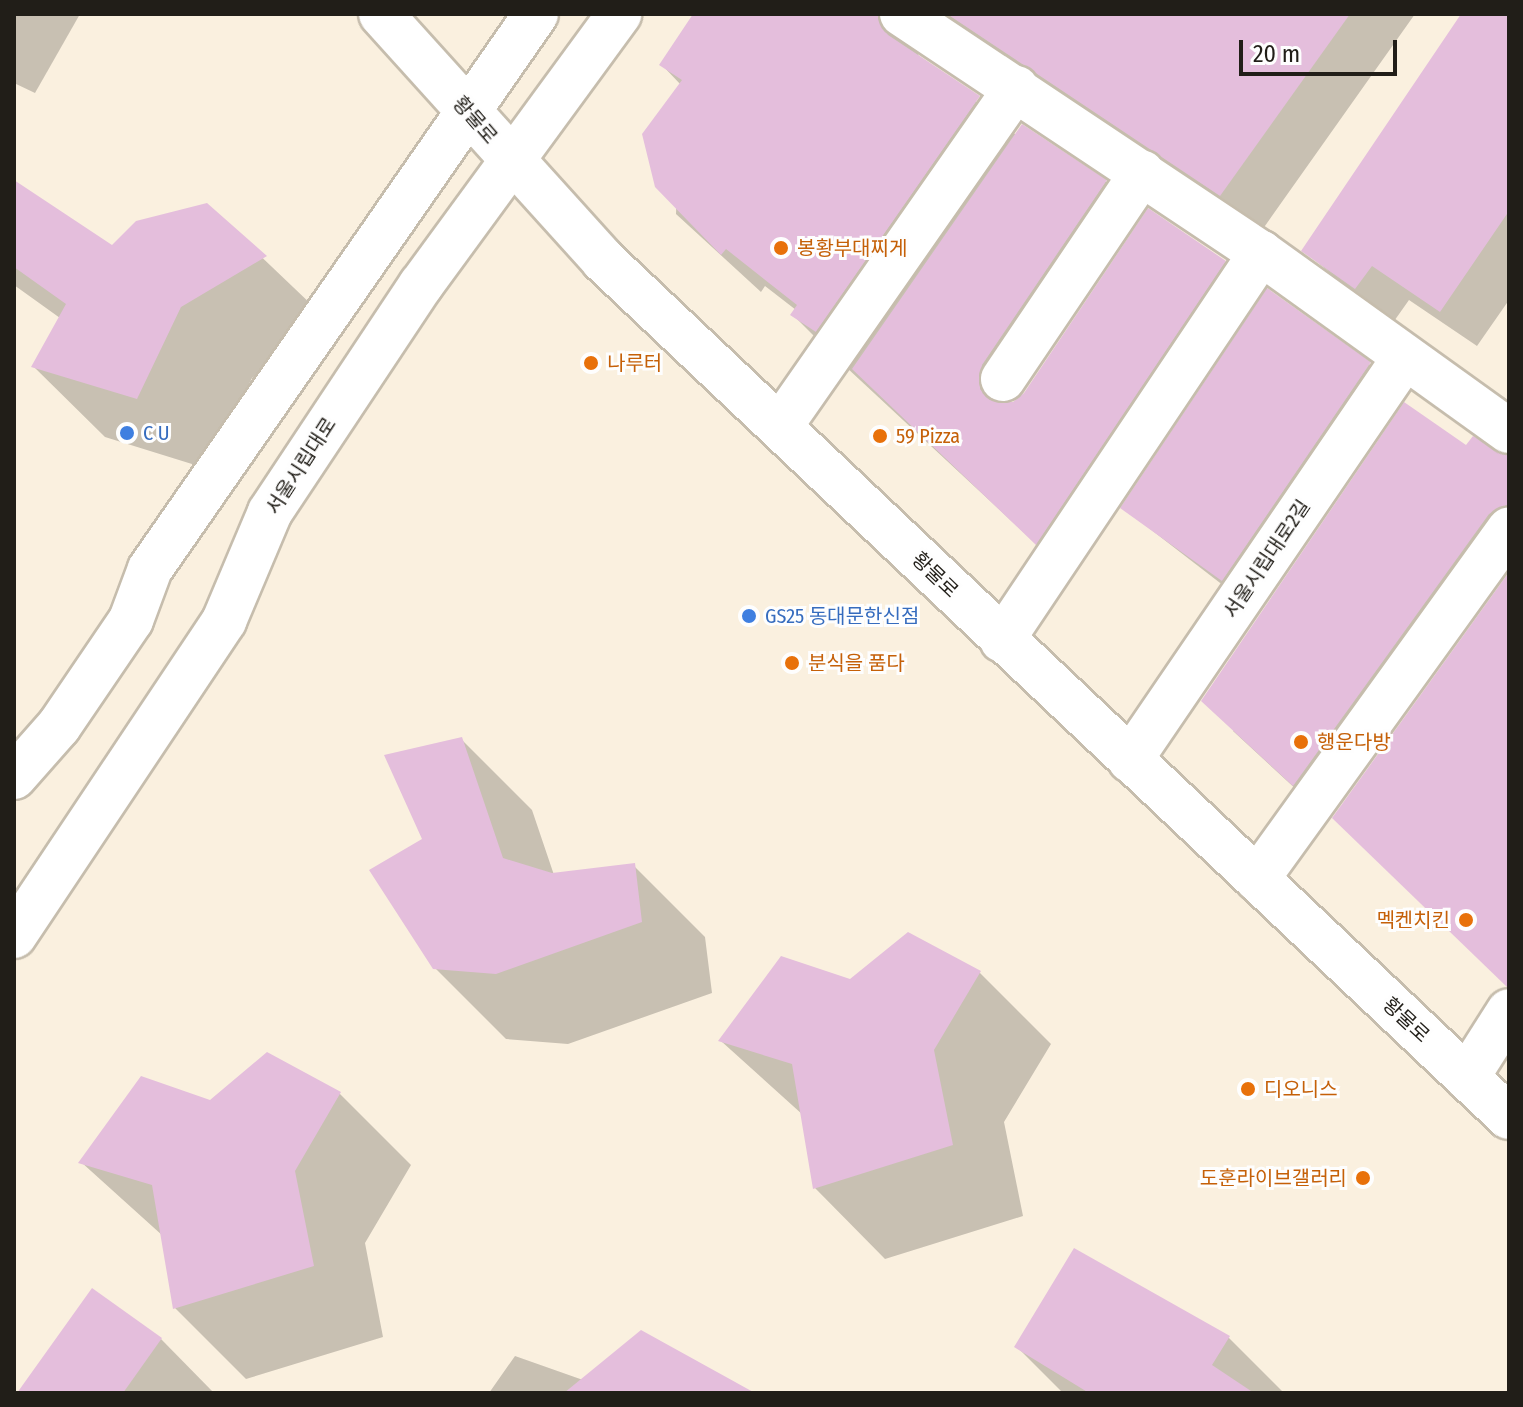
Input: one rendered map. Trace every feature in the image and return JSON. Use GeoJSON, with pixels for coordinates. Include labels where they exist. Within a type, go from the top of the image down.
{"type":"FeatureCollection","features":[{"type":"Feature","properties":{"kind":"main road","name":"황물로"},"geometry":{"type":"LineString","coordinates":[[381,14],[511,162],[603,260],[781,425],[1002,640],[1509,1117]]}},
{"type":"Feature","properties":{"kind":"main road"},"geometry":{"type":"LineString","coordinates":[[14,777],[59,726],[131,620],[150,569],[536,14]]}},
{"type":"Feature","properties":{"kind":"main road","name":"서울시립대로"},"geometry":{"type":"LineString","coordinates":[[14,936],[224,621],[270,512],[511,162],[619,14]]}},
{"type":"Feature","properties":{"kind":"main road"},"geometry":{"type":"LineString","coordinates":[[902,14],[1261,253],[1509,431]]}},
{"type":"Feature","properties":{"kind":"main road"},"geometry":{"type":"LineString","coordinates":[[781,425],[1016,88]]}},
{"type":"Feature","properties":{"kind":"main road"},"geometry":{"type":"LineString","coordinates":[[1003,379],[1142,173]]}},
{"type":"Feature","properties":{"kind":"main road"},"geometry":{"type":"LineString","coordinates":[[1002,640],[1261,253]]}},
{"type":"Feature","properties":{"kind":"main road","name":"서울시립대로2길"},"geometry":{"type":"LineString","coordinates":[[1130,760],[1404,358]]}},
{"type":"Feature","properties":{"kind":"main road"},"geometry":{"type":"LineString","coordinates":[[1257,879],[1509,529]]}},
{"type":"Feature","properties":{"kind":"main road"},"geometry":{"type":"LineString","coordinates":[[1467,1077],[1509,1011]]}},
{"type":"Feature","properties":{"kind":"building"},"geometry":{"type":"Polygon","coordinates":[[[693,14],[877,14],[888,35],[980,96],[816,332],[790,315],[797,305],[726,249],[721,255],[655,187],[642,134],[682,80],[659,65],[693,14]]]}},
{"type":"Feature","properties":{"kind":"building"},"geometry":{"type":"Polygon","coordinates":[[[947,14],[1350,14],[1220,196],[947,14]]]}},
{"type":"Feature","properties":{"kind":"building"},"geometry":{"type":"Polygon","coordinates":[[[1461,14],[1509,14],[1509,211],[1440,312],[1372,266],[1355,289],[1301,251],[1461,14]]]}},
{"type":"Feature","properties":{"kind":"building"},"geometry":{"type":"Polygon","coordinates":[[[1022,124],[1107,180],[982,365],[980,389],[990,400],[1013,402],[1024,393],[1148,208],[1226,261],[1036,545],[852,369],[1022,124]]]}},
{"type":"Feature","properties":{"kind":"building"},"geometry":{"type":"Polygon","coordinates":[[[14,180],[112,245],[136,221],[207,203],[267,256],[181,307],[137,399],[31,367],[66,304],[14,267],[14,180]]]}},
{"type":"Feature","properties":{"kind":"building"},"geometry":{"type":"Polygon","coordinates":[[[1267,288],[1371,362],[1222,581],[1120,508],[1267,288]]]}},
{"type":"Feature","properties":{"kind":"building"},"geometry":{"type":"Polygon","coordinates":[[[1404,402],[1466,445],[1473,436],[1509,456],[1509,504],[1489,514],[1293,786],[1201,701],[1404,402]]]}},
{"type":"Feature","properties":{"kind":"building"},"geometry":{"type":"Polygon","coordinates":[[[1509,572],[1509,986],[1507,987],[1332,818],[1509,572]]]}},
{"type":"Feature","properties":{"kind":"building"},"geometry":{"type":"Polygon","coordinates":[[[462,737],[503,858],[552,873],[635,863],[642,922],[496,974],[433,969],[369,870],[422,839],[384,755],[462,737]]]}},
{"type":"Feature","properties":{"kind":"building"},"geometry":{"type":"Polygon","coordinates":[[[908,932],[981,971],[934,1050],[953,1145],[813,1189],[792,1064],[718,1041],[781,956],[850,979],[908,932]]]}},
{"type":"Feature","properties":{"kind":"building"},"geometry":{"type":"Polygon","coordinates":[[[267,1052],[341,1092],[295,1171],[314,1266],[173,1309],[152,1185],[78,1163],[141,1076],[210,1100],[267,1052]]]}},
{"type":"Feature","properties":{"kind":"building"},"geometry":{"type":"Polygon","coordinates":[[[1074,1248],[1230,1336],[1212,1365],[1254,1393],[1089,1393],[1014,1347],[1074,1248]]]}},
{"type":"Feature","properties":{"kind":"building"},"geometry":{"type":"Polygon","coordinates":[[[92,1288],[162,1338],[123,1393],[17,1393],[92,1288]]]}},
{"type":"Feature","properties":{"kind":"building"},"geometry":{"type":"Polygon","coordinates":[[[641,1330],[755,1393],[564,1393],[641,1330]]]}},
{"type":"Feature","properties":{"kind":"place","name":"봉황부대찌게"},"geometry":{"type":"Point","coordinates":[781,248]}},
{"type":"Feature","properties":{"kind":"place","name":"나루터"},"geometry":{"type":"Point","coordinates":[591,363]}},
{"type":"Feature","properties":{"kind":"place","name":"C U"},"geometry":{"type":"Point","coordinates":[127,433]}},
{"type":"Feature","properties":{"kind":"place","name":"59 Pizza"},"geometry":{"type":"Point","coordinates":[880,436]}},
{"type":"Feature","properties":{"kind":"place","name":"GS25 동대문한신점"},"geometry":{"type":"Point","coordinates":[749,616]}},
{"type":"Feature","properties":{"kind":"place","name":"분식을 품다"},"geometry":{"type":"Point","coordinates":[792,663]}},
{"type":"Feature","properties":{"kind":"place","name":"행운다방"},"geometry":{"type":"Point","coordinates":[1301,742]}},
{"type":"Feature","properties":{"kind":"place","name":"멕켄치킨"},"geometry":{"type":"Point","coordinates":[1466,920]}},
{"type":"Feature","properties":{"kind":"place","name":"디오니스"},"geometry":{"type":"Point","coordinates":[1248,1089]}},
{"type":"Feature","properties":{"kind":"place","name":"도훈라이브갤러리"},"geometry":{"type":"Point","coordinates":[1363,1178]}}]}
